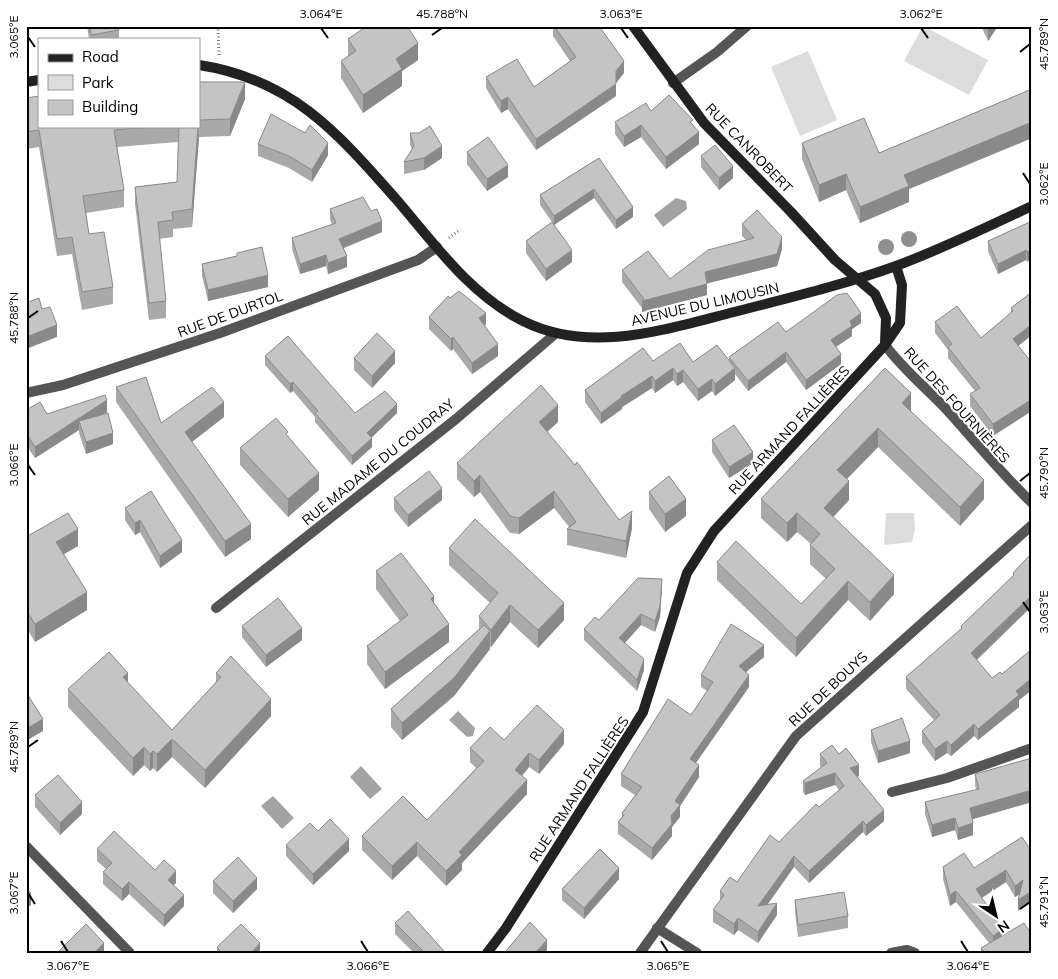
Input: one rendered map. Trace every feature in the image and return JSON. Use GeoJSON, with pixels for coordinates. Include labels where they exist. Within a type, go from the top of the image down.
{"type":"FeatureCollection","features":[{"type":"Feature","properties":{"kind":"street","name":"RUE CANROBERT"},"geometry":{"type":"LineString","coordinates":[[633,26],[704,123],[835,260],[857,279]]}},
{"type":"Feature","properties":{"kind":"street"},"geometry":{"type":"LineString","coordinates":[[673,83],[718,52],[747,26]]}},
{"type":"Feature","properties":{"kind":"street","name":"AVENUE DU LIMOUSIN"},"geometry":{"type":"LineString","coordinates":[[200,64],[246,76],[308,110],[340,136],[437,247],[480,292],[501,308],[523,321],[555,334],[583,338],[619,337],[665,329],[857,279],[940,248],[1032,206]]}},
{"type":"Feature","properties":{"kind":"street","name":"RUE DE DURTOL"},"geometry":{"type":"LineString","coordinates":[[26,393],[63,386],[220,333],[418,260],[437,247]]}},
{"type":"Feature","properties":{"kind":"street","name":"RUE ARMAND FALLIÈRES"},"geometry":{"type":"LineString","coordinates":[[487,953],[506,928],[643,712],[678,601],[688,573],[698,555],[714,531],[885,345],[900,322],[902,285],[896,266]]}},
{"type":"Feature","properties":{"kind":"street"},"geometry":{"type":"LineString","coordinates":[[857,279],[875,294],[882,305],[886,318],[885,345]]}},
{"type":"Feature","properties":{"kind":"street","name":"RUE MADAME DU COUDRAY"},"geometry":{"type":"LineString","coordinates":[[216,608],[456,419],[555,334]]}},
{"type":"Feature","properties":{"kind":"street","name":"RUE DES FOURNIÈRES"},"geometry":{"type":"LineString","coordinates":[[885,345],[895,358],[946,410],[1000,472],[1032,503]]}},
{"type":"Feature","properties":{"kind":"street","name":"RUE DE BOUYS"},"geometry":{"type":"LineString","coordinates":[[640,953],[796,736],[1032,525]]}},
{"type":"Feature","properties":{"kind":"street"},"geometry":{"type":"LineString","coordinates":[[892,792],[947,778],[1032,748]]}},
{"type":"Feature","properties":{"kind":"street"},"geometry":{"type":"LineString","coordinates":[[26,846],[130,953]]}},
{"type":"Feature","properties":{"kind":"street"},"geometry":{"type":"LineString","coordinates":[[657,928],[697,953]]}},
{"type":"Feature","properties":{"kind":"street"},"geometry":{"type":"LineString","coordinates":[[891,953],[906,950],[915,953]]}},
{"type":"Feature","properties":{"kind":"path"},"geometry":{"type":"LineString","coordinates":[[218,26],[220,68]]}},
{"type":"Feature","properties":{"kind":"green space"},"geometry":{"type":"Polygon","coordinates":[[[923,26],[988,60],[969,95],[904,61],[923,26]]]}},
{"type":"Feature","properties":{"kind":"green space"},"geometry":{"type":"Polygon","coordinates":[[[808,51],[837,120],[800,136],[771,67],[808,51]]]}},
{"type":"Feature","properties":{"kind":"green space"},"geometry":{"type":"Polygon","coordinates":[[[886,513],[914,513],[915,529],[912,542],[884,545],[886,513]]]}},
{"type":"Feature","properties":{"kind":"shaded area"},"geometry":{"type":"Polygon","coordinates":[[[676,198],[686,201],[687,209],[663,227],[654,215],[676,198]]]}},
{"type":"Feature","properties":{"kind":"shaded area"},"geometry":{"type":"Polygon","coordinates":[[[458,711],[475,728],[473,736],[467,737],[449,720],[458,711]]]}},
{"type":"Feature","properties":{"kind":"shaded area"},"geometry":{"type":"Polygon","coordinates":[[[361,766],[382,789],[370,799],[350,777],[361,766]]]}},
{"type":"Feature","properties":{"kind":"shaded area"},"geometry":{"type":"Polygon","coordinates":[[[273,796],[294,818],[282,829],[261,806],[273,796]]]}},
{"type":"Feature","properties":{"kind":"building"},"geometry":{"type":"Polygon","coordinates":[[[90,26],[118,26],[119,30],[91,35],[90,26]]]}},
{"type":"Feature","properties":{"kind":"building"},"geometry":{"type":"Polygon","coordinates":[[[367,26],[407,26],[418,43],[396,59],[402,69],[363,95],[341,61],[356,51],[348,39],[367,26]]]}},
{"type":"Feature","properties":{"kind":"building"},"geometry":{"type":"Polygon","coordinates":[[[554,26],[599,26],[624,61],[616,71],[616,84],[536,139],[508,97],[501,101],[486,77],[517,59],[534,87],[576,57],[554,26]]]}},
{"type":"Feature","properties":{"kind":"building"},"geometry":{"type":"Polygon","coordinates":[[[200,82],[245,82],[230,119],[200,120],[200,82]]]}},
{"type":"Feature","properties":{"kind":"building"},"geometry":{"type":"Polygon","coordinates":[[[1032,89],[1032,122],[904,175],[909,186],[860,207],[846,174],[819,185],[802,143],[864,118],[879,153],[1032,89]]]}},
{"type":"Feature","properties":{"kind":"building"},"geometry":{"type":"Polygon","coordinates":[[[669,95],[693,120],[690,122],[699,132],[666,157],[641,125],[624,136],[615,122],[646,103],[651,111],[669,95]]]}},
{"type":"Feature","properties":{"kind":"building"},"geometry":{"type":"Polygon","coordinates":[[[38,96],[38,128],[138,128],[114,130],[124,190],[83,196],[89,234],[104,232],[113,287],[82,292],[72,237],[57,239],[39,130],[26,132],[26,98],[38,96]]]}},
{"type":"Feature","properties":{"kind":"building"},"geometry":{"type":"Polygon","coordinates":[[[271,114],[305,133],[310,125],[328,143],[312,170],[289,156],[258,144],[271,114]]]}},
{"type":"Feature","properties":{"kind":"building"},"geometry":{"type":"Polygon","coordinates":[[[430,126],[442,146],[424,158],[404,162],[414,146],[410,133],[419,133],[430,126]]]}},
{"type":"Feature","properties":{"kind":"building"},"geometry":{"type":"Polygon","coordinates":[[[179,128],[198,128],[192,209],[172,212],[173,220],[158,222],[166,301],[149,303],[135,187],[177,182],[179,128]]]}},
{"type":"Feature","properties":{"kind":"building"},"geometry":{"type":"Polygon","coordinates":[[[488,137],[508,165],[487,179],[467,152],[488,137]]]}},
{"type":"Feature","properties":{"kind":"building"},"geometry":{"type":"Polygon","coordinates":[[[715,145],[733,166],[719,178],[701,156],[715,145]]]}},
{"type":"Feature","properties":{"kind":"building"},"geometry":{"type":"Polygon","coordinates":[[[599,158],[633,207],[616,220],[594,189],[554,216],[540,195],[599,158]]]}},
{"type":"Feature","properties":{"kind":"building"},"geometry":{"type":"Polygon","coordinates":[[[363,197],[371,211],[377,209],[382,221],[339,239],[347,256],[328,263],[326,255],[300,264],[292,238],[336,223],[330,209],[363,197]]]}},
{"type":"Feature","properties":{"kind":"building"},"geometry":{"type":"Polygon","coordinates":[[[757,210],[782,237],[777,254],[705,272],[707,284],[642,301],[644,299],[622,270],[648,251],[670,279],[708,250],[754,238],[742,224],[757,210]]]}},
{"type":"Feature","properties":{"kind":"building"},"geometry":{"type":"Polygon","coordinates":[[[1032,221],[1032,249],[1027,252],[1026,250],[998,264],[988,241],[1032,221]]]}},
{"type":"Feature","properties":{"kind":"building"},"geometry":{"type":"Polygon","coordinates":[[[552,222],[572,250],[546,269],[526,241],[552,222]]]}},
{"type":"Feature","properties":{"kind":"building"},"geometry":{"type":"Polygon","coordinates":[[[262,247],[268,275],[208,290],[202,264],[237,256],[237,253],[262,247]]]}},
{"type":"Feature","properties":{"kind":"building"},"geometry":{"type":"Polygon","coordinates":[[[459,291],[486,313],[479,318],[498,344],[472,363],[453,337],[451,339],[429,317],[448,296],[450,298],[459,291]]]}},
{"type":"Feature","properties":{"kind":"building"},"geometry":{"type":"Polygon","coordinates":[[[1032,292],[1032,324],[1013,339],[1032,363],[1032,399],[993,424],[970,394],[980,388],[948,347],[952,344],[935,322],[957,306],[981,338],[1013,311],[1011,308],[1032,292]]]}},
{"type":"Feature","properties":{"kind":"building"},"geometry":{"type":"Polygon","coordinates":[[[847,293],[861,313],[850,321],[852,326],[831,340],[841,354],[806,380],[786,352],[748,381],[729,357],[778,322],[786,332],[837,295],[847,293]]]}},
{"type":"Feature","properties":{"kind":"building"},"geometry":{"type":"Polygon","coordinates":[[[39,298],[42,309],[50,307],[57,325],[26,337],[26,303],[39,298]]]}},
{"type":"Feature","properties":{"kind":"building"},"geometry":{"type":"Polygon","coordinates":[[[377,333],[395,351],[372,376],[354,358],[377,333]]]}},
{"type":"Feature","properties":{"kind":"building"},"geometry":{"type":"Polygon","coordinates":[[[288,336],[355,413],[385,391],[397,404],[367,433],[372,438],[352,456],[315,413],[318,411],[293,382],[290,384],[265,356],[288,336]]]}},
{"type":"Feature","properties":{"kind":"building"},"geometry":{"type":"Polygon","coordinates":[[[680,343],[693,362],[717,345],[735,368],[715,384],[712,379],[698,389],[683,370],[677,374],[673,368],[655,381],[652,376],[621,396],[601,413],[585,390],[643,348],[653,361],[680,343]]]}},
{"type":"Feature","properties":{"kind":"building"},"geometry":{"type":"Polygon","coordinates":[[[885,368],[911,393],[902,403],[984,480],[960,507],[878,428],[837,470],[849,481],[824,508],[894,575],[870,602],[848,581],[796,638],[717,562],[736,541],[801,604],[835,569],[810,545],[820,534],[797,513],[787,523],[761,499],[885,368]]]}},
{"type":"Feature","properties":{"kind":"building"},"geometry":{"type":"Polygon","coordinates":[[[146,377],[161,423],[212,387],[224,402],[185,432],[251,524],[225,541],[116,387],[146,377]]]}},
{"type":"Feature","properties":{"kind":"building"},"geometry":{"type":"Polygon","coordinates":[[[541,385],[558,405],[539,422],[575,465],[577,462],[619,520],[632,511],[626,541],[567,529],[576,522],[554,491],[519,518],[510,516],[480,475],[474,481],[457,463],[541,385]]]}},
{"type":"Feature","properties":{"kind":"building"},"geometry":{"type":"Polygon","coordinates":[[[105,395],[107,400],[35,447],[26,433],[26,410],[40,402],[47,414],[105,395]]]}},
{"type":"Feature","properties":{"kind":"building"},"geometry":{"type":"Polygon","coordinates":[[[108,413],[113,433],[86,442],[79,421],[108,413]]]}},
{"type":"Feature","properties":{"kind":"building"},"geometry":{"type":"Polygon","coordinates":[[[276,418],[288,432],[286,434],[319,473],[288,499],[240,448],[276,418]]]}},
{"type":"Feature","properties":{"kind":"building"},"geometry":{"type":"Polygon","coordinates":[[[734,425],[753,452],[729,467],[712,440],[734,425]]]}},
{"type":"Feature","properties":{"kind":"building"},"geometry":{"type":"Polygon","coordinates":[[[429,471],[442,488],[408,515],[394,498],[429,471]]]}},
{"type":"Feature","properties":{"kind":"building"},"geometry":{"type":"Polygon","coordinates":[[[669,476],[686,499],[665,514],[649,492],[669,476]]]}},
{"type":"Feature","properties":{"kind":"building"},"geometry":{"type":"Polygon","coordinates":[[[151,491],[182,540],[160,556],[140,520],[135,523],[125,508],[151,491]]]}},
{"type":"Feature","properties":{"kind":"building"},"geometry":{"type":"Polygon","coordinates":[[[68,513],[78,529],[56,542],[87,592],[35,624],[26,610],[26,537],[68,513]]]}},
{"type":"Feature","properties":{"kind":"building"},"geometry":{"type":"Polygon","coordinates":[[[475,519],[564,603],[538,630],[510,605],[491,630],[479,616],[498,593],[449,548],[475,519]]]}},
{"type":"Feature","properties":{"kind":"building"},"geometry":{"type":"Polygon","coordinates":[[[401,553],[434,596],[431,599],[449,624],[385,672],[367,646],[408,615],[376,571],[401,553]]]}},
{"type":"Feature","properties":{"kind":"building"},"geometry":{"type":"Polygon","coordinates":[[[1032,553],[1032,595],[971,653],[992,678],[1000,672],[1002,674],[1032,649],[1032,678],[1016,691],[1019,695],[978,729],[974,724],[951,745],[947,741],[935,749],[922,731],[940,715],[906,677],[962,628],[961,626],[1014,575],[1013,573],[1032,553]]]}},
{"type":"Feature","properties":{"kind":"building"},"geometry":{"type":"Polygon","coordinates":[[[638,578],[662,579],[660,606],[655,621],[641,614],[619,638],[644,659],[637,680],[584,629],[595,617],[599,620],[638,578]]]}},
{"type":"Feature","properties":{"kind":"building"},"geometry":{"type":"Polygon","coordinates":[[[278,598],[302,628],[266,655],[242,626],[278,598]]]}},
{"type":"Feature","properties":{"kind":"building"},"geometry":{"type":"Polygon","coordinates":[[[731,624],[764,645],[739,666],[749,675],[690,759],[699,765],[675,801],[680,805],[671,816],[672,824],[652,848],[618,822],[624,815],[622,813],[642,787],[621,774],[668,699],[691,715],[713,682],[701,675],[731,624]]]}},
{"type":"Feature","properties":{"kind":"building"},"geometry":{"type":"Polygon","coordinates":[[[484,625],[490,631],[454,678],[402,723],[391,709],[484,625]]]}},
{"type":"Feature","properties":{"kind":"building"},"geometry":{"type":"Polygon","coordinates":[[[109,652],[128,673],[123,677],[172,730],[221,677],[216,673],[231,656],[271,699],[205,770],[172,739],[157,754],[153,751],[150,754],[144,747],[133,758],[68,689],[109,652]]]}},
{"type":"Feature","properties":{"kind":"building"},"geometry":{"type":"Polygon","coordinates":[[[26,692],[43,719],[26,729],[26,692]]]}},
{"type":"Feature","properties":{"kind":"building"},"geometry":{"type":"Polygon","coordinates":[[[537,705],[564,730],[539,760],[529,753],[515,770],[527,780],[459,852],[462,855],[446,871],[417,842],[392,866],[362,836],[403,796],[427,820],[484,761],[470,748],[490,727],[504,740],[537,705]]]}},
{"type":"Feature","properties":{"kind":"building"},"geometry":{"type":"Polygon","coordinates":[[[902,718],[910,741],[878,751],[871,730],[902,718]]]}},
{"type":"Feature","properties":{"kind":"building"},"geometry":{"type":"Polygon","coordinates":[[[832,745],[839,754],[846,748],[859,765],[850,768],[884,810],[866,825],[863,821],[809,871],[794,856],[758,906],[777,903],[758,932],[738,918],[734,924],[713,910],[724,895],[720,891],[730,877],[737,882],[770,835],[779,842],[816,804],[819,807],[844,786],[835,773],[805,783],[803,781],[827,763],[820,754],[832,745]]]}},
{"type":"Feature","properties":{"kind":"building"},"geometry":{"type":"Polygon","coordinates":[[[1032,758],[1032,790],[970,808],[973,823],[958,828],[955,818],[932,825],[925,802],[979,789],[975,774],[1032,758]]]}},
{"type":"Feature","properties":{"kind":"building"},"geometry":{"type":"Polygon","coordinates":[[[58,775],[82,802],[60,823],[35,795],[58,775]]]}},
{"type":"Feature","properties":{"kind":"building"},"geometry":{"type":"Polygon","coordinates":[[[330,819],[349,839],[313,874],[286,845],[310,823],[318,831],[330,819]]]}},
{"type":"Feature","properties":{"kind":"building"},"geometry":{"type":"Polygon","coordinates":[[[114,831],[155,870],[164,860],[176,871],[168,880],[184,895],[164,915],[129,882],[122,889],[103,872],[112,863],[97,849],[114,831]]]}},
{"type":"Feature","properties":{"kind":"building"},"geometry":{"type":"Polygon","coordinates":[[[1022,837],[1032,852],[1032,891],[1018,900],[1023,880],[1015,886],[1006,870],[976,889],[1003,929],[993,936],[956,891],[950,895],[943,867],[964,853],[974,868],[1022,837]]]}},
{"type":"Feature","properties":{"kind":"building"},"geometry":{"type":"Polygon","coordinates":[[[600,849],[619,868],[584,908],[562,889],[600,849]]]}},
{"type":"Feature","properties":{"kind":"building"},"geometry":{"type":"Polygon","coordinates":[[[238,857],[257,878],[233,901],[213,881],[238,857]]]}},
{"type":"Feature","properties":{"kind":"building"},"geometry":{"type":"Polygon","coordinates":[[[26,888],[31,893],[26,897],[26,888]]]}},
{"type":"Feature","properties":{"kind":"building"},"geometry":{"type":"Polygon","coordinates":[[[844,892],[848,916],[798,925],[795,900],[844,892]]]}},
{"type":"Feature","properties":{"kind":"building"},"geometry":{"type":"Polygon","coordinates":[[[408,911],[445,953],[425,953],[395,923],[408,911]]]}},
{"type":"Feature","properties":{"kind":"building"},"geometry":{"type":"Polygon","coordinates":[[[530,922],[547,940],[535,953],[507,953],[506,951],[530,922]]]}},
{"type":"Feature","properties":{"kind":"building"},"geometry":{"type":"Polygon","coordinates":[[[1024,923],[1032,935],[1032,952],[984,953],[981,948],[1024,923]]]}},
{"type":"Feature","properties":{"kind":"building"},"geometry":{"type":"Polygon","coordinates":[[[86,924],[104,943],[94,953],[57,953],[86,924]]]}},
{"type":"Feature","properties":{"kind":"building"},"geometry":{"type":"Polygon","coordinates":[[[241,924],[260,943],[251,953],[222,953],[217,947],[241,924]]]}}]}
